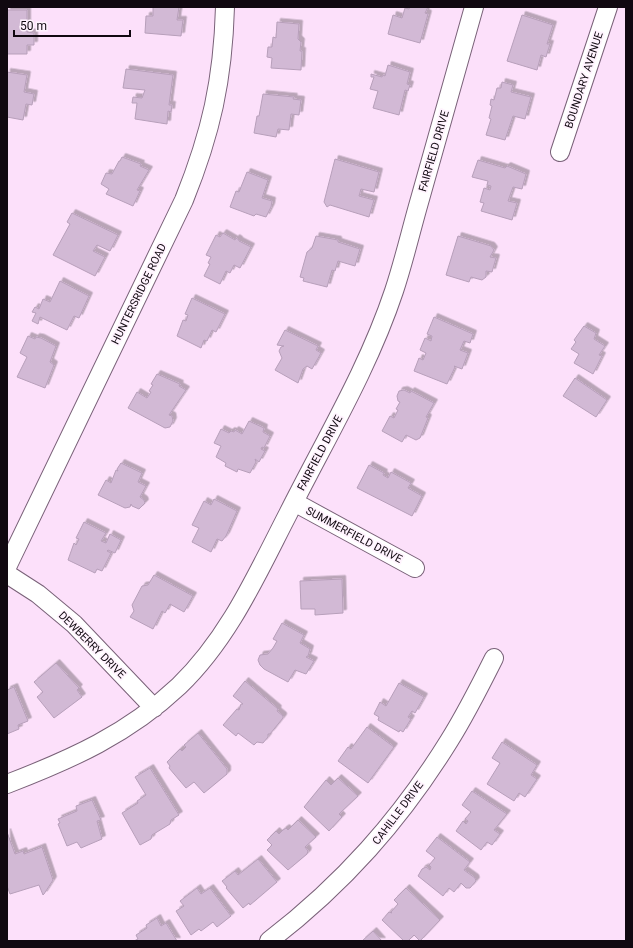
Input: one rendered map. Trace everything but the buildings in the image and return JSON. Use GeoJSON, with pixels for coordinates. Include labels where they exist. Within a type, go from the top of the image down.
{"type":"FeatureCollection","features":[{"type":"Feature","properties":{"kind":"street","name":"HUNTERSRIDGE ROAD"},"geometry":{"type":"LineString","coordinates":[[7,567],[178,215],[195,172],[213,115],[217,93],[224,40],[225,7]]}},
{"type":"Feature","properties":{"kind":"street","name":"FAIRFIELD DRIVE"},"geometry":{"type":"LineString","coordinates":[[7,784],[59,764],[88,750],[121,732],[154,708],[179,686],[214,647],[243,601],[342,411],[368,357],[394,291],[474,7]]}},
{"type":"Feature","properties":{"kind":"street","name":"BOUNDARY AVENUE"},"geometry":{"type":"LineString","coordinates":[[560,152],[608,7]]}},
{"type":"Feature","properties":{"kind":"street","name":"SUMMERFIELD DRIVE"},"geometry":{"type":"LineString","coordinates":[[294,502],[415,568]]}},
{"type":"Feature","properties":{"kind":"street","name":"DEWBERRY DRIVE"},"geometry":{"type":"LineString","coordinates":[[7,574],[38,594],[74,624],[154,708]]}},
{"type":"Feature","properties":{"kind":"street","name":"CAHILLE DRIVE"},"geometry":{"type":"LineString","coordinates":[[269,941],[318,902],[361,860],[396,818],[450,740],[494,658]]}}]}
